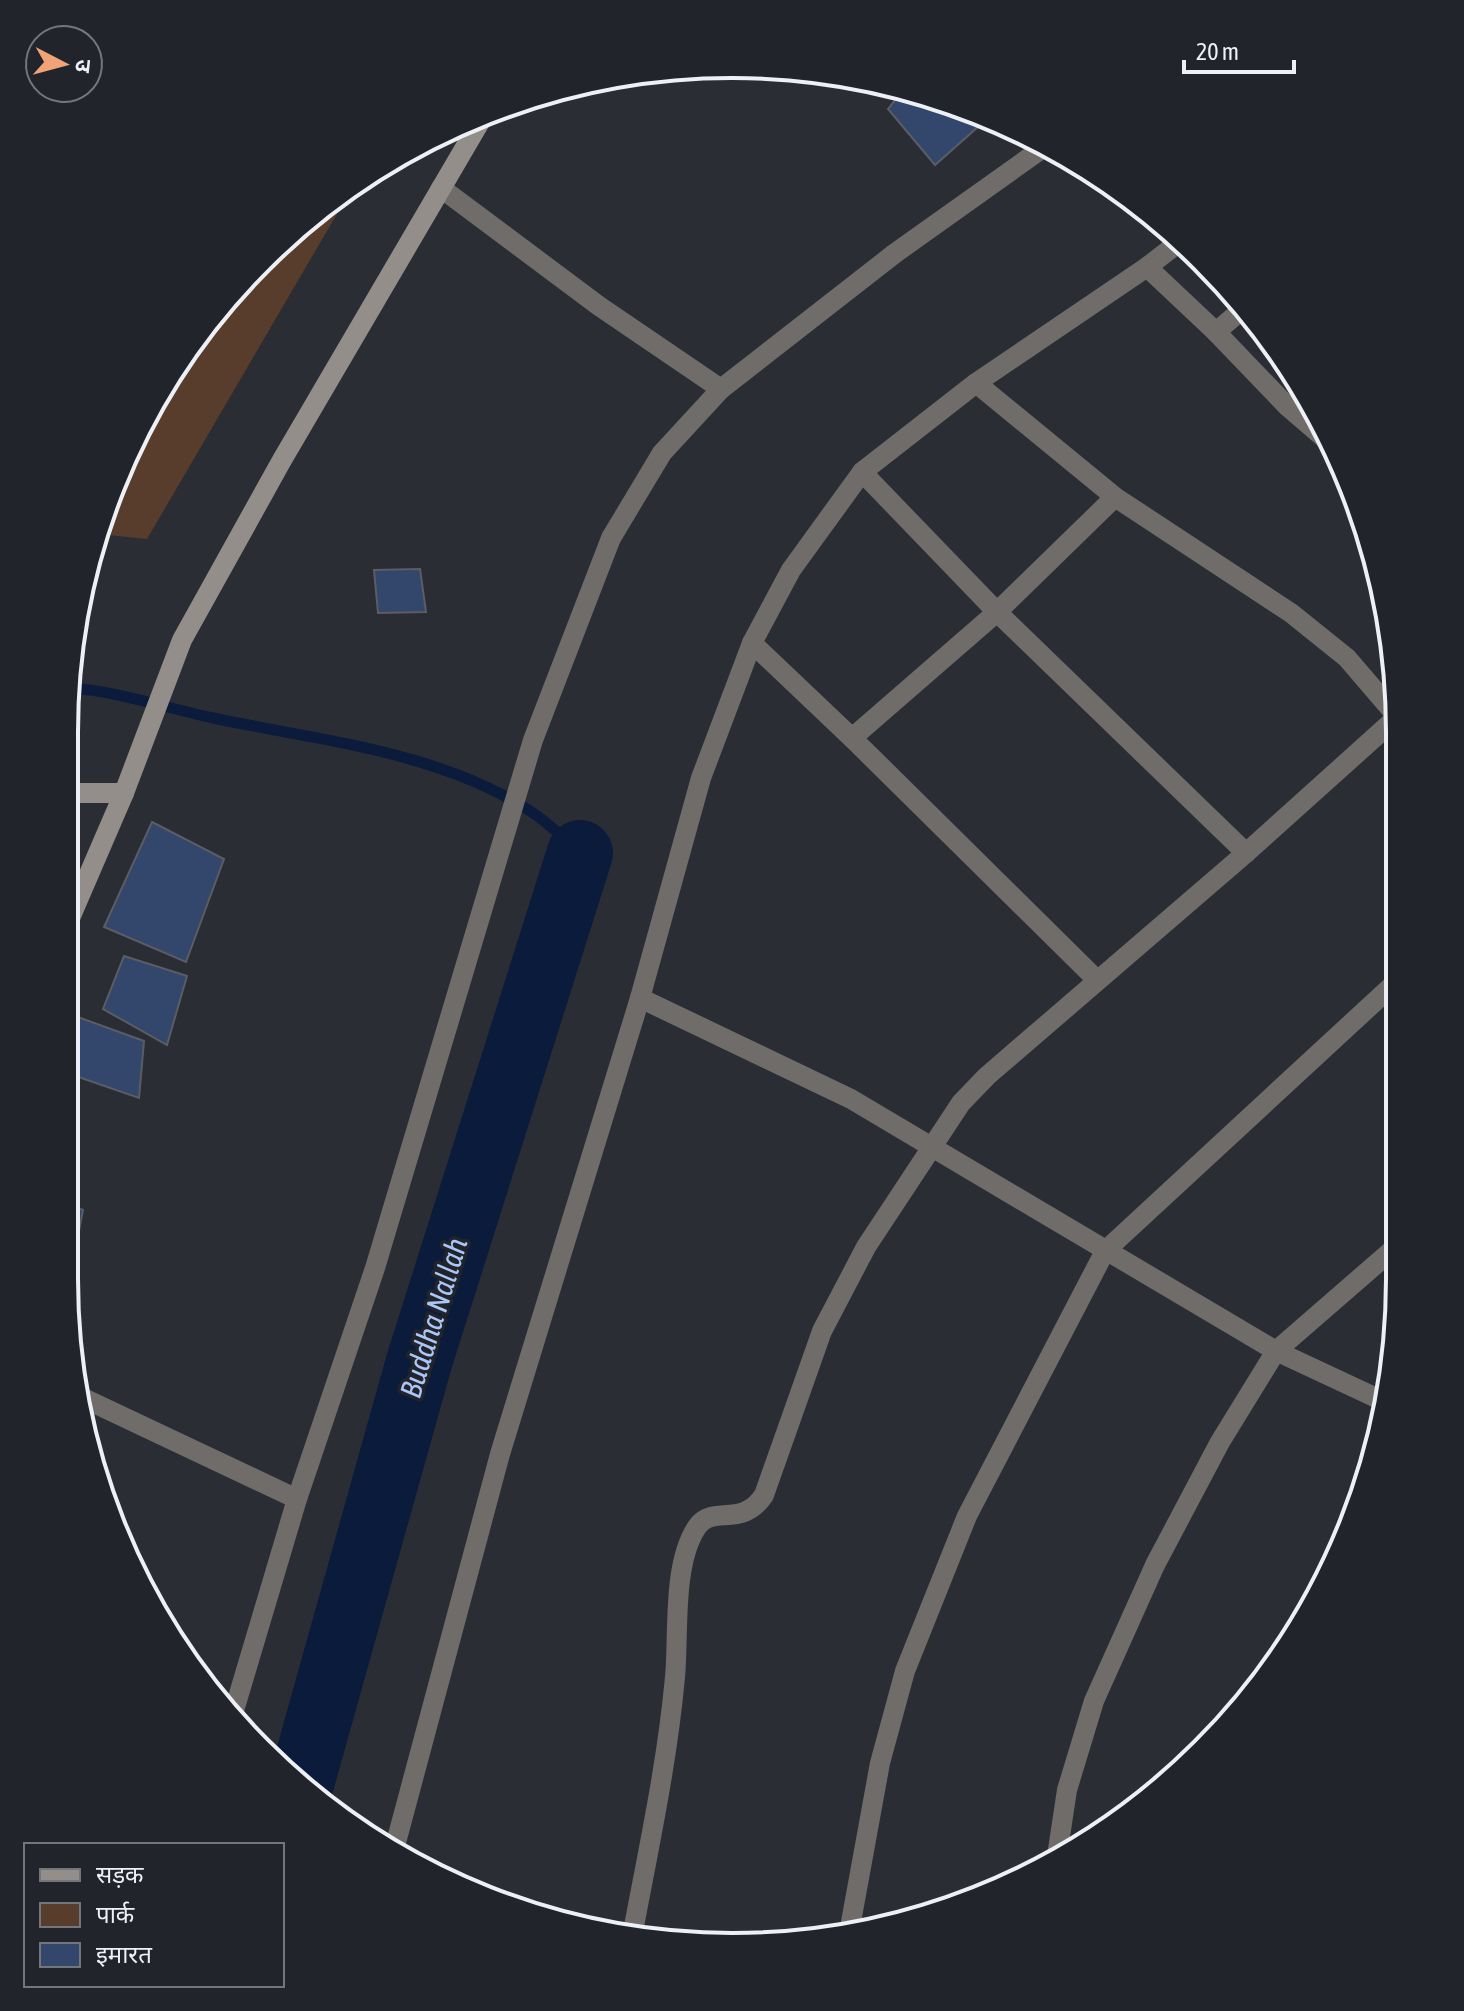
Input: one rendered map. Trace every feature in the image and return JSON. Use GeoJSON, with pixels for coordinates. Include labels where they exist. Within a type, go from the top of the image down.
{"type":"FeatureCollection","features":[{"type":"Feature","properties":{"kind":"street"},"geometry":{"type":"LineString","coordinates":[[78,900],[124,793],[182,640],[282,460],[474,131]]}},
{"type":"Feature","properties":{"kind":"street"},"geometry":{"type":"LineString","coordinates":[[236,1705],[297,1499],[375,1268],[533,740],[611,538],[662,453],[721,389],[894,254],[1036,153]]}},
{"type":"Feature","properties":{"kind":"street"},"geometry":{"type":"LineString","coordinates":[[441,188],[599,306],[721,389]]}},
{"type":"Feature","properties":{"kind":"street"},"geometry":{"type":"LineString","coordinates":[[397,1840],[500,1454],[640,998],[701,778],[752,643],[791,570],[862,472],[976,383],[1171,248]]}},
{"type":"Feature","properties":{"kind":"street"},"geometry":{"type":"LineString","coordinates":[[1147,267],[1309,425]]}},
{"type":"Feature","properties":{"kind":"street"},"geometry":{"type":"LineString","coordinates":[[1216,332],[1236,315]]}},
{"type":"Feature","properties":{"kind":"street"},"geometry":{"type":"LineString","coordinates":[[976,383],[1115,497],[1291,613],[1347,658],[1385,704]]}},
{"type":"Feature","properties":{"kind":"street"},"geometry":{"type":"LineString","coordinates":[[862,472],[997,612],[1246,853]]}},
{"type":"Feature","properties":{"kind":"street"},"geometry":{"type":"LineString","coordinates":[[852,738],[997,612],[1115,497]]}},
{"type":"Feature","properties":{"kind":"street"},"geometry":{"type":"LineString","coordinates":[[752,643],[1096,979]]}},
{"type":"Feature","properties":{"kind":"street"},"geometry":{"type":"LineString","coordinates":[[634,1925],[673,1694],[680,1587],[686,1554],[697,1525],[709,1518],[742,1515],[755,1509],[764,1495],[822,1331],[866,1247],[961,1103],[987,1076],[1246,853],[1386,724]]}},
{"type":"Feature","properties":{"kind":"street"},"geometry":{"type":"LineString","coordinates":[[78,793],[124,793]]}},
{"type":"Feature","properties":{"kind":"street"},"geometry":{"type":"LineString","coordinates":[[851,1921],[880,1763],[905,1671],[967,1516],[1105,1251],[1386,991]]}},
{"type":"Feature","properties":{"kind":"street"},"geometry":{"type":"LineString","coordinates":[[640,998],[851,1099],[1276,1351],[1375,1397]]}},
{"type":"Feature","properties":{"kind":"street"},"geometry":{"type":"LineString","coordinates":[[1059,1845],[1067,1790],[1094,1701],[1155,1565],[1220,1442],[1276,1351],[1386,1255]]}},
{"type":"Feature","properties":{"kind":"street"},"geometry":{"type":"LineString","coordinates":[[90,1401],[297,1499]]}},
{"type":"Feature","properties":{"kind":"green space"},"geometry":{"type":"Polygon","coordinates":[[[340,209],[147,539],[109,535],[145,443],[166,405],[188,369],[240,301],[301,240],[340,209]]]}},
{"type":"Feature","properties":{"kind":"building"},"geometry":{"type":"Polygon","coordinates":[[[896,99],[978,127],[935,165],[888,109],[896,99]]]}},
{"type":"Feature","properties":{"kind":"building"},"geometry":{"type":"Polygon","coordinates":[[[420,569],[426,612],[378,613],[374,570],[420,569]]]}},
{"type":"Feature","properties":{"kind":"building"},"geometry":{"type":"Polygon","coordinates":[[[152,822],[224,859],[186,962],[104,927],[152,822]]]}},
{"type":"Feature","properties":{"kind":"building"},"geometry":{"type":"Polygon","coordinates":[[[124,956],[187,976],[167,1045],[103,1009],[124,956]]]}},
{"type":"Feature","properties":{"kind":"building"},"geometry":{"type":"Polygon","coordinates":[[[78,1017],[144,1041],[139,1098],[78,1077],[78,1017]]]}},
{"type":"Feature","properties":{"kind":"building"},"geometry":{"type":"Polygon","coordinates":[[[78,1208],[83,1210],[78,1236],[78,1208]]]}},
{"type":"Feature","properties":{"kind":"waterway"},"geometry":{"type":"LineString","coordinates":[[79,689],[124,696],[420,762],[498,792],[539,817],[580,853]]}},
{"type":"Feature","properties":{"kind":"waterway","name":"Buddha Nallah"},"geometry":{"type":"LineString","coordinates":[[304,1773],[419,1362],[580,853]]}}]}
